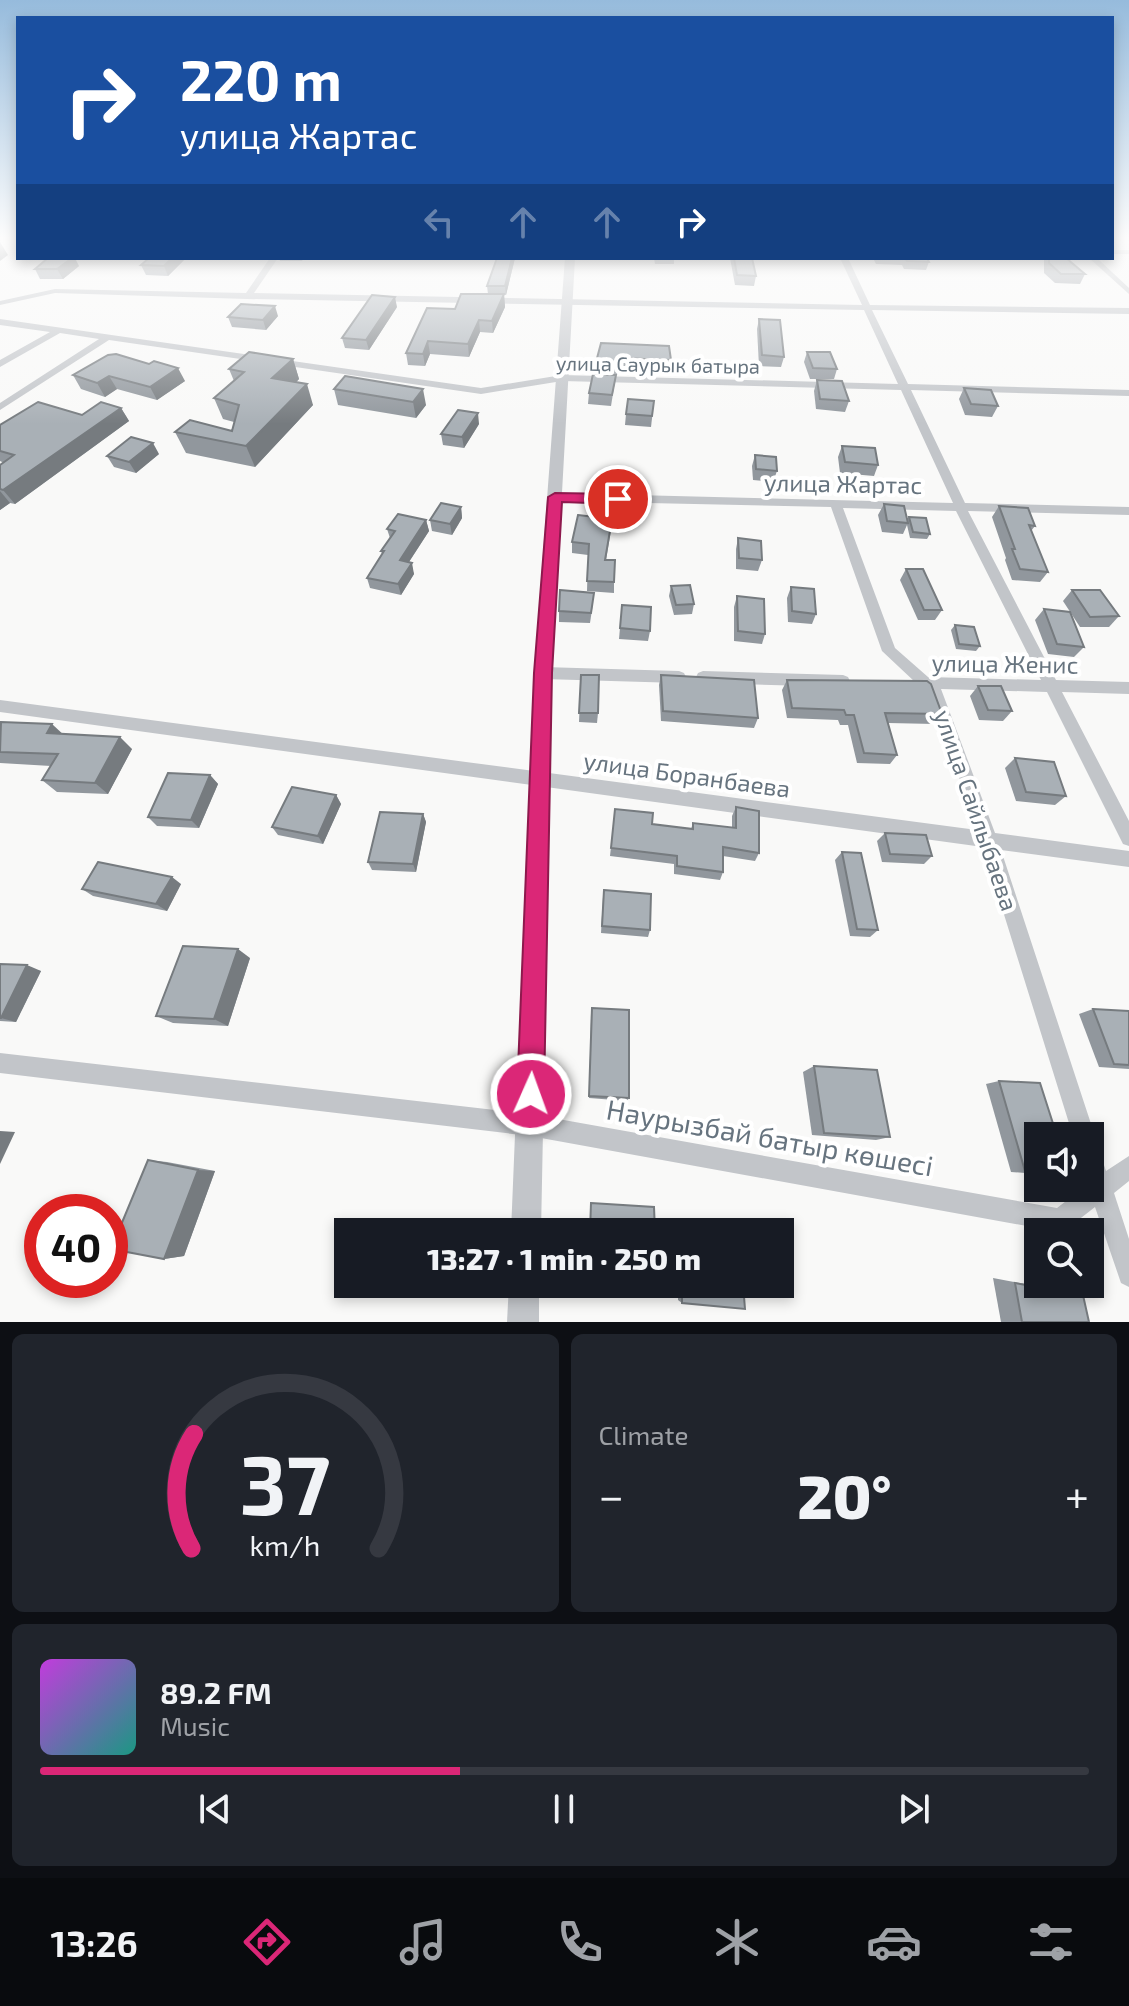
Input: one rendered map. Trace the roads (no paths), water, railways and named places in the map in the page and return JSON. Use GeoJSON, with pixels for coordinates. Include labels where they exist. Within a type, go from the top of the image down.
{"type":"FeatureCollection","features":[{"type":"Feature","properties":{"kind":"street"},"geometry":{"type":"LineString","coordinates":[[444,301],[1129,311]]}},
{"type":"Feature","properties":{"kind":"street"},"geometry":{"type":"LineString","coordinates":[[863,301],[961,508],[1129,838]]}},
{"type":"Feature","properties":{"kind":"street"},"geometry":{"type":"LineString","coordinates":[[527,1218],[543,673],[567,303]]}},
{"type":"Feature","properties":{"kind":"street","name":"улица Саурык батыра"},"geometry":{"type":"LineString","coordinates":[[0,322],[481,391],[562,378],[1129,393]]}},
{"type":"Feature","properties":{"kind":"street"},"geometry":{"type":"LineString","coordinates":[[0,364],[56,332]]}},
{"type":"Feature","properties":{"kind":"street"},"geometry":{"type":"LineString","coordinates":[[0,407],[105,339]]}},
{"type":"Feature","properties":{"kind":"street","name":"улица Жартас"},"geometry":{"type":"LineString","coordinates":[[555,497],[1129,511]]}},
{"type":"Feature","properties":{"kind":"street","name":"улица Сайлыбаева"},"geometry":{"type":"LineString","coordinates":[[836,505],[889,651],[938,695],[989,840],[1080,1122]]}},
{"type":"Feature","properties":{"kind":"street"},"geometry":{"type":"LineString","coordinates":[[543,673],[861,681]]}},
{"type":"Feature","properties":{"kind":"street","name":"улица Женис"},"geometry":{"type":"LineString","coordinates":[[893,682],[1129,688]]}},
{"type":"Feature","properties":{"kind":"street","name":"улица Боранбаева"},"geometry":{"type":"LineString","coordinates":[[0,706],[1129,859]]}},
{"type":"Feature","properties":{"kind":"street","name":"Наурызбай батыр көшесі"},"geometry":{"type":"LineString","coordinates":[[0,1063],[530,1125],[1060,1220],[1083,1202]]}},
{"type":"Feature","properties":{"kind":"street","name":"Наурызбай батыр көшесі"},"geometry":{"type":"LineString","coordinates":[[1104,1186],[1129,1167]]}},
{"type":"Feature","properties":{"kind":"street"},"geometry":{"type":"LineString","coordinates":[[1104,1197],[1129,1275]]}},
{"type":"Feature","properties":{"kind":"street"},"geometry":{"type":"LineString","coordinates":[[523,1322],[524,1298]]}}]}
